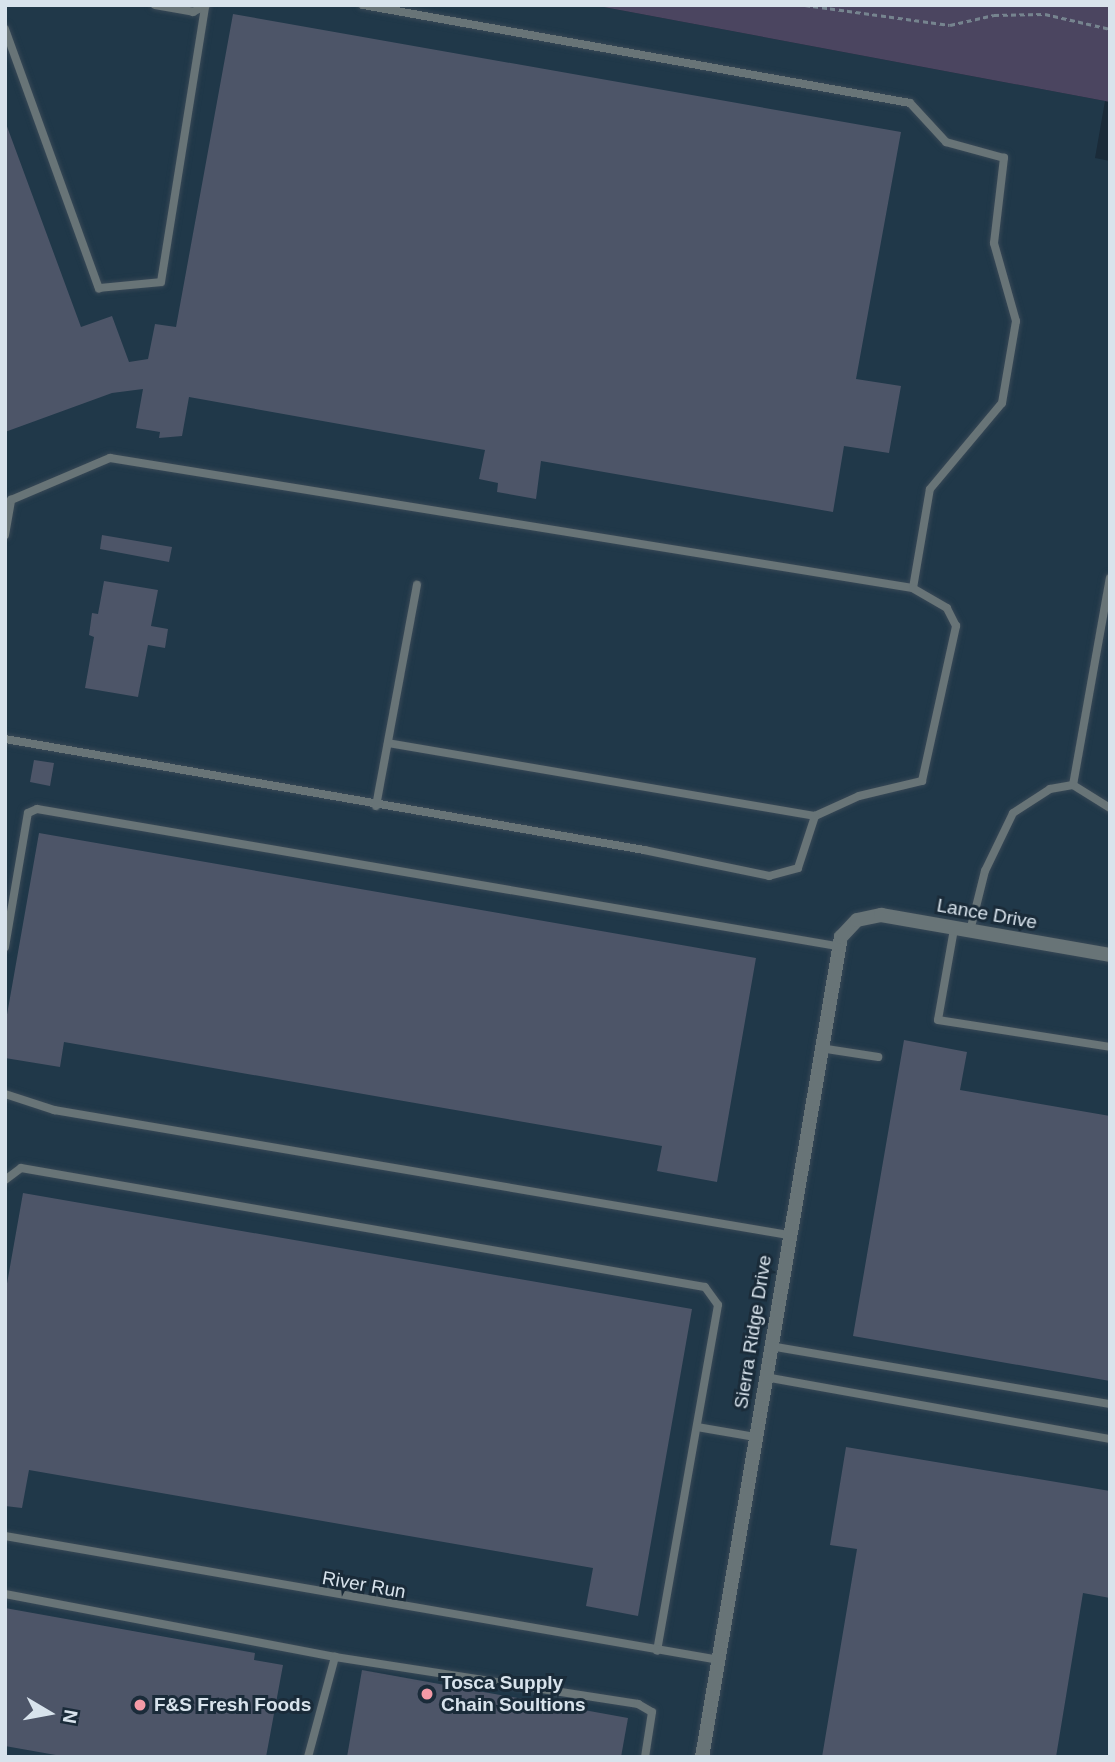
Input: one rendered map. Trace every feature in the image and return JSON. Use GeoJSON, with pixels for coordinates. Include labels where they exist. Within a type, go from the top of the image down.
{"type":"FeatureCollection","features":[{"type":"Feature","properties":{"kind":"street","name":"Lance Drive"},"geometry":{"type":"LineString","coordinates":[[858,920],[881,915],[1110,955]]}},
{"type":"Feature","properties":{"kind":"street","name":"Sierra Ridge Drive"},"geometry":{"type":"LineString","coordinates":[[702,1757],[838,946],[858,920]]}},
{"type":"Feature","properties":{"kind":"lane"},"geometry":{"type":"LineString","coordinates":[[155,5],[193,12],[206,7]]}},
{"type":"Feature","properties":{"kind":"lane"},"geometry":{"type":"LineString","coordinates":[[363,5],[910,103],[946,142],[1004,158],[994,243],[1016,321],[1002,403],[930,489],[913,588]]}},
{"type":"Feature","properties":{"kind":"lane"},"geometry":{"type":"LineString","coordinates":[[5,30],[99,288],[161,282],[206,7]]}},
{"type":"Feature","properties":{"kind":"lane"},"geometry":{"type":"LineString","coordinates":[[5,536],[8,501],[110,458],[913,588],[947,608],[956,626],[922,781],[859,796],[815,816],[388,743]]}},
{"type":"Feature","properties":{"kind":"lane"},"geometry":{"type":"LineString","coordinates":[[1073,785],[1106,626],[1110,578]]}},
{"type":"Feature","properties":{"kind":"lane"},"geometry":{"type":"LineString","coordinates":[[376,806],[417,584]]}},
{"type":"Feature","properties":{"kind":"lane"},"geometry":{"type":"LineString","coordinates":[[5,739],[376,806],[644,850],[769,876],[798,868],[815,816]]}},
{"type":"Feature","properties":{"kind":"lane"},"geometry":{"type":"LineString","coordinates":[[970,931],[985,872],[1013,813],[1040,793],[1073,785],[1110,808]]}},
{"type":"Feature","properties":{"kind":"lane"},"geometry":{"type":"LineString","coordinates":[[5,947],[28,814],[37,809],[838,946]]}},
{"type":"Feature","properties":{"kind":"lane"},"geometry":{"type":"LineString","coordinates":[[954,929],[938,1020],[1110,1046]]}},
{"type":"Feature","properties":{"kind":"lane"},"geometry":{"type":"LineString","coordinates":[[820,1048],[878,1057]]}},
{"type":"Feature","properties":{"kind":"lane"},"geometry":{"type":"LineString","coordinates":[[5,1094],[54,1110],[789,1235]]}},
{"type":"Feature","properties":{"kind":"lane"},"geometry":{"type":"LineString","coordinates":[[5,1180],[21,1168],[705,1287],[718,1305],[657,1651]]}},
{"type":"Feature","properties":{"kind":"lane"},"geometry":{"type":"LineString","coordinates":[[770,1346],[1110,1404]]}},
{"type":"Feature","properties":{"kind":"lane"},"geometry":{"type":"LineString","coordinates":[[765,1377],[1110,1438]]}},
{"type":"Feature","properties":{"kind":"lane"},"geometry":{"type":"LineString","coordinates":[[697,1427],[755,1437]]}},
{"type":"Feature","properties":{"kind":"lane","name":"River Run"},"geometry":{"type":"LineString","coordinates":[[5,1536],[719,1660]]}},
{"type":"Feature","properties":{"kind":"lane"},"geometry":{"type":"LineString","coordinates":[[5,1594],[335,1657],[638,1704],[652,1712],[645,1757]]}},
{"type":"Feature","properties":{"kind":"lane"},"geometry":{"type":"LineString","coordinates":[[308,1757],[335,1657]]}},
{"type":"Feature","properties":{"kind":"path"},"geometry":{"type":"LineString","coordinates":[[805,5],[950,25],[994,15],[1045,13],[1110,29]]}},
{"type":"Feature","properties":{"kind":"shaded area"},"geometry":{"type":"Polygon","coordinates":[[[5,5],[593,5],[1105,101],[1095,158],[1110,161],[1110,1757],[5,1757],[5,5]]]}},
{"type":"Feature","properties":{"kind":"shaded area"},"geometry":{"type":"Polygon","coordinates":[[[593,5],[1110,5],[1110,102],[1105,101],[593,5]]]}},
{"type":"Feature","properties":{"kind":"building"},"geometry":{"type":"Polygon","coordinates":[[[233,14],[901,132],[856,379],[901,386],[889,453],[844,446],[833,512],[541,461],[536,499],[497,492],[498,483],[479,479],[485,450],[189,397],[182,436],[159,438],[160,432],[136,428],[143,389],[112,393],[5,432],[5,121],[81,327],[112,316],[129,362],[148,359],[155,324],[176,327],[233,14]]]}},
{"type":"Feature","properties":{"kind":"building"},"geometry":{"type":"Polygon","coordinates":[[[102,535],[172,547],[169,562],[100,549],[102,535]]]}},
{"type":"Feature","properties":{"kind":"building"},"geometry":{"type":"Polygon","coordinates":[[[104,581],[158,590],[151,626],[168,629],[165,648],[148,645],[138,697],[85,688],[94,637],[89,635],[92,613],[98,614],[104,581]]]}},
{"type":"Feature","properties":{"kind":"building"},"geometry":{"type":"Polygon","coordinates":[[[34,760],[54,763],[50,786],[30,782],[34,760]]]}},
{"type":"Feature","properties":{"kind":"building"},"geometry":{"type":"Polygon","coordinates":[[[39,833],[756,958],[717,1182],[657,1171],[662,1146],[64,1042],[60,1067],[5,1058],[5,1026],[39,833]]]}},
{"type":"Feature","properties":{"kind":"building"},"geometry":{"type":"Polygon","coordinates":[[[904,1040],[967,1052],[960,1090],[1110,1116],[1110,1381],[853,1336],[904,1040]]]}},
{"type":"Feature","properties":{"kind":"building"},"geometry":{"type":"Polygon","coordinates":[[[23,1193],[692,1309],[638,1616],[586,1606],[593,1568],[29,1470],[22,1508],[5,1506],[5,1295],[23,1193]]]}},
{"type":"Feature","properties":{"kind":"building"},"geometry":{"type":"Polygon","coordinates":[[[846,1447],[1110,1491],[1110,1598],[1083,1593],[1056,1757],[822,1757],[857,1549],[830,1545],[846,1447]]]}},
{"type":"Feature","properties":{"kind":"building","name":"F&S Fresh Foods"},"geometry":{"type":"Polygon","coordinates":[[[5,1608],[255,1653],[254,1660],[283,1665],[266,1757],[67,1757],[5,1746],[5,1608]]]}},
{"type":"Feature","properties":{"kind":"building","name":"Tosca Supply Chain Soultions"},"geometry":{"type":"Polygon","coordinates":[[[362,1670],[628,1718],[621,1757],[347,1757],[362,1670]]]}},
{"type":"Feature","properties":{"kind":"place","name":"Tosca Supply Chain Soultions"},"geometry":{"type":"Point","coordinates":[427,1694]}},
{"type":"Feature","properties":{"kind":"place","name":"F&S Fresh Foods"},"geometry":{"type":"Point","coordinates":[140,1705]}}]}
